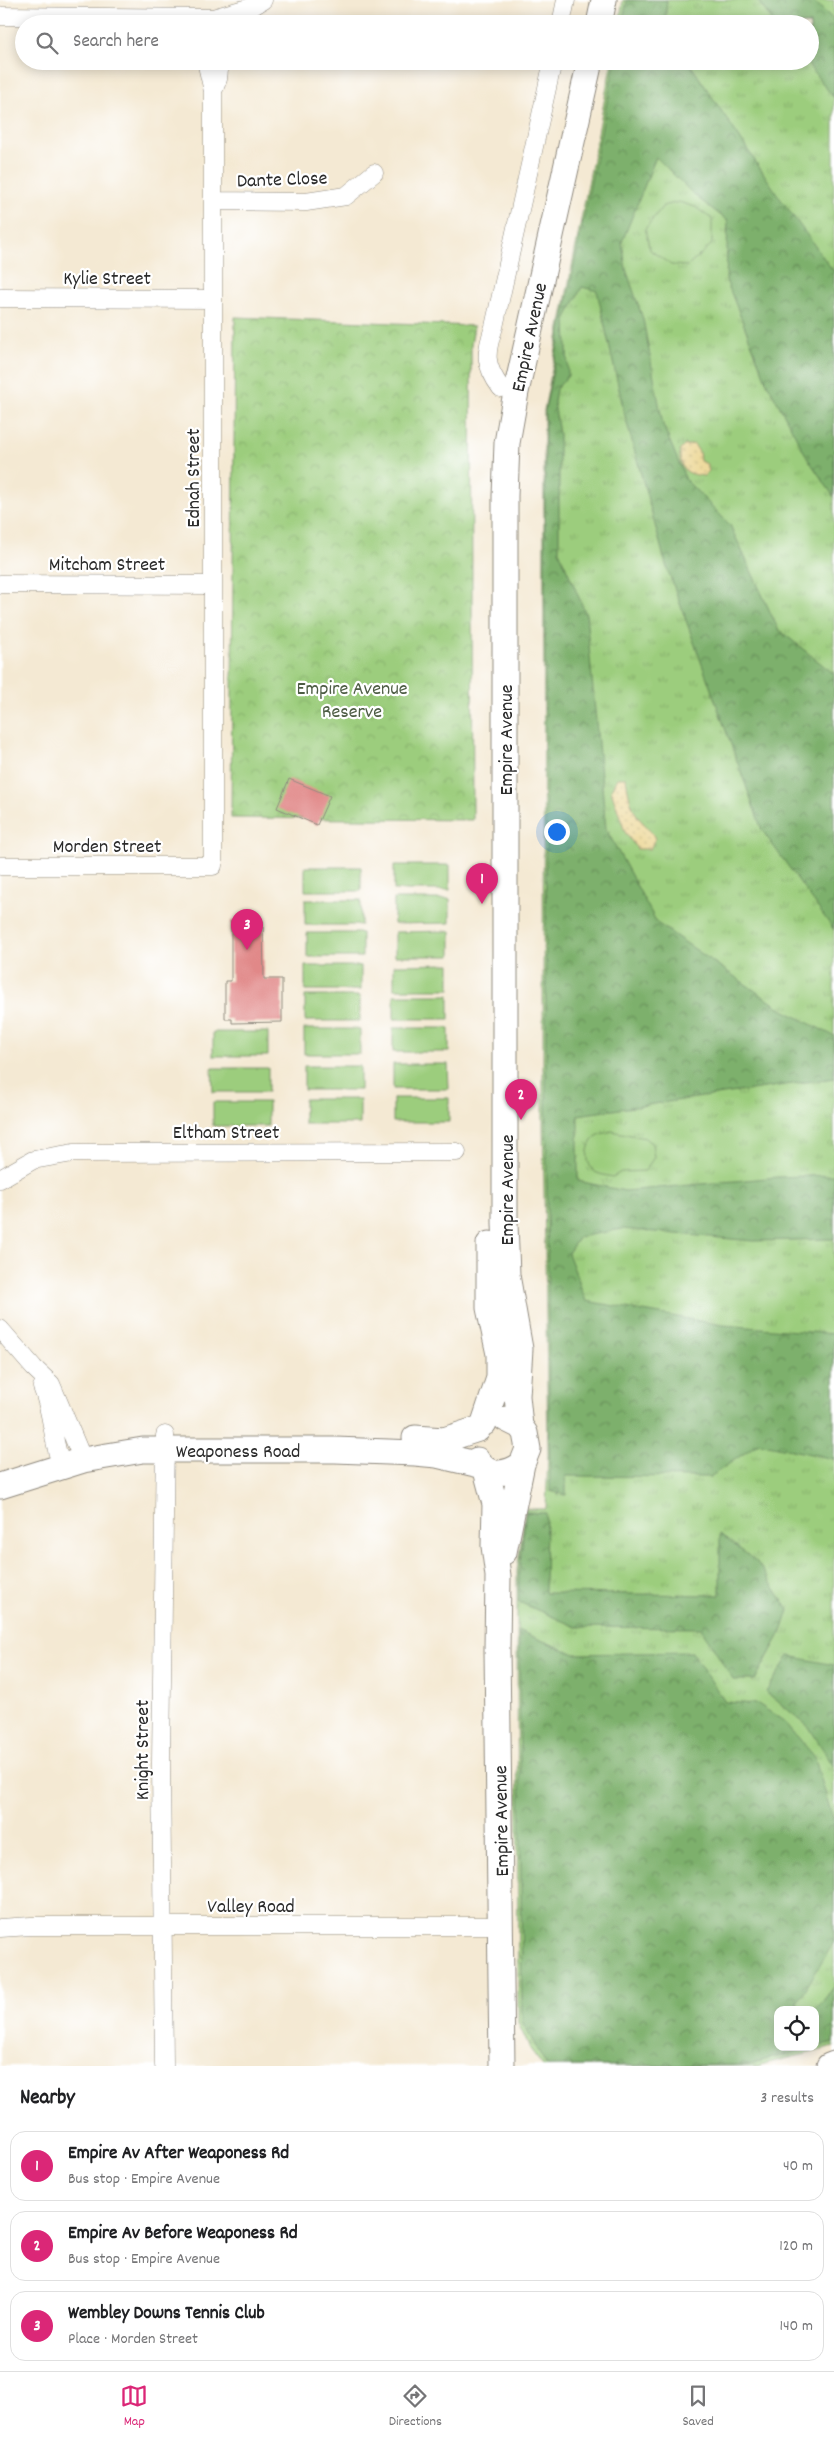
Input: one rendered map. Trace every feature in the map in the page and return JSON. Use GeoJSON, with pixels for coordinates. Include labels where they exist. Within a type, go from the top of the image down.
{"type":"FeatureCollection","features":[{"type":"Feature","properties":{"kind":"main road"},"geometry":{"type":"LineString","coordinates":[[585,15],[588,0]]}},
{"type":"Feature","properties":{"kind":"main road"},"geometry":{"type":"LineString","coordinates":[[601,15],[604,0]]}},
{"type":"Feature","properties":{"kind":"main road","name":"Empire Avenue"},"geometry":{"type":"LineString","coordinates":[[502,2066],[502,1926],[497,1649],[498,1576],[494,1546],[495,1504],[483,1467],[472,1448],[499,1378],[499,1354],[489,1308],[488,496],[492,440],[501,388],[573,70]]}},
{"type":"Feature","properties":{"kind":"main road","name":"Empire Avenue"},"geometry":{"type":"LineString","coordinates":[[498,1576],[511,1524],[522,1464],[528,1449],[525,1433],[520,1426],[517,1396],[520,1349],[507,1275],[505,1223],[505,496],[508,443],[516,392],[588,70]]}},
{"type":"Feature","properties":{"kind":"main road"},"geometry":{"type":"LineString","coordinates":[[481,1426],[503,1418],[520,1426]]}},
{"type":"Feature","properties":{"kind":"main road","name":"Weaponess Road"},"geometry":{"type":"LineString","coordinates":[[165,1442],[335,1436],[444,1440],[481,1426]]}},
{"type":"Feature","properties":{"kind":"main road","name":"Weaponess Road"},"geometry":{"type":"LineString","coordinates":[[0,1486],[118,1437],[165,1442],[437,1454],[483,1467]]}},
{"type":"Feature","properties":{"kind":"main road","name":"Weaponess Road"},"geometry":{"type":"LineString","coordinates":[[0,1470],[70,1456]]}},
{"type":"Feature","properties":{"kind":"main road"},"geometry":{"type":"LineString","coordinates":[[483,1467],[498,1474],[511,1472],[522,1464]]}},
{"type":"Feature","properties":{"kind":"main road"},"geometry":{"type":"LineString","coordinates":[[829,2066],[834,2064]]}},
{"type":"Feature","properties":{"kind":"street"},"geometry":{"type":"LineString","coordinates":[[236,15],[263,0]]}},
{"type":"Feature","properties":{"kind":"street"},"geometry":{"type":"LineString","coordinates":[[563,15],[566,0]]}},
{"type":"Feature","properties":{"kind":"street"},"geometry":{"type":"LineString","coordinates":[[0,16],[15,16]]}},
{"type":"Feature","properties":{"kind":"street","name":"Ednah Street"},"geometry":{"type":"LineString","coordinates":[[208,70],[213,91],[213,866]]}},
{"type":"Feature","properties":{"kind":"street","name":"Ednah Street"},"geometry":{"type":"LineString","coordinates":[[213,91],[218,79],[219,70]]}},
{"type":"Feature","properties":{"kind":"street"},"geometry":{"type":"LineString","coordinates":[[501,388],[491,374],[487,360],[488,344],[494,326],[551,70]]}},
{"type":"Feature","properties":{"kind":"street","name":"Dante Close"},"geometry":{"type":"LineString","coordinates":[[213,201],[306,202],[346,196],[374,173]]}},
{"type":"Feature","properties":{"kind":"street","name":"Kylie Street"},"geometry":{"type":"LineString","coordinates":[[0,298],[213,299]]}},
{"type":"Feature","properties":{"kind":"street","name":"Mitcham Street"},"geometry":{"type":"LineString","coordinates":[[0,584],[213,585]]}},
{"type":"Feature","properties":{"kind":"street","name":"Morden Street"},"geometry":{"type":"LineString","coordinates":[[0,866],[213,866]]}},
{"type":"Feature","properties":{"kind":"street","name":"Eltham Street"},"geometry":{"type":"LineString","coordinates":[[0,1179],[33,1160],[72,1153],[457,1152]]}},
{"type":"Feature","properties":{"kind":"street"},"geometry":{"type":"LineString","coordinates":[[0,1329],[34,1368],[44,1390],[52,1418],[70,1456]]}},
{"type":"Feature","properties":{"kind":"street","name":"Knight Street"},"geometry":{"type":"LineString","coordinates":[[164,2066],[161,1764],[165,1442]]}},
{"type":"Feature","properties":{"kind":"street","name":"Valley Road"},"geometry":{"type":"LineString","coordinates":[[0,1928],[502,1926]]}},
{"type":"Feature","properties":{"kind":"green space"},"geometry":{"type":"Polygon","coordinates":[[[623,0],[834,0],[834,2047],[819,2051],[819,2006],[774,2006],[774,2051],[818,2051],[756,2066],[543,2066],[530,2049],[518,2023],[517,1571],[525,1509],[546,1509],[548,1454],[543,1118],[544,410],[610,70],[819,70],[819,15],[620,15],[623,0]]]}},
{"type":"Feature","properties":{"kind":"green space"},"geometry":{"type":"Polygon","coordinates":[[[627,0],[667,0],[666,15],[624,15],[627,0]]]}},
{"type":"Feature","properties":{"kind":"green space"},"geometry":{"type":"Polygon","coordinates":[[[757,0],[812,0],[834,20],[834,98],[812,70],[819,70],[819,15],[768,15],[757,0]]]}},
{"type":"Feature","properties":{"kind":"green space"},"geometry":{"type":"Polygon","coordinates":[[[613,70],[694,70],[782,201],[834,272],[834,497],[808,459],[767,383],[726,280],[728,221],[694,195],[656,157],[622,242],[626,269],[643,319],[663,425],[686,480],[730,525],[778,629],[834,674],[834,930],[762,830],[666,565],[625,416],[597,291],[582,287],[566,318],[568,376],[556,389],[554,402],[559,434],[559,551],[586,614],[606,829],[657,923],[783,1010],[834,1036],[834,1078],[578,1115],[578,1181],[625,1191],[778,1177],[834,1175],[834,1239],[753,1241],[622,1229],[579,1237],[568,1253],[586,1301],[723,1325],[834,1334],[834,1459],[759,1443],[710,1477],[566,1476],[566,1495],[550,1491],[546,1118],[545,411],[613,70]]]}},
{"type":"Feature","properties":{"kind":"green space"},"geometry":{"type":"Polygon","coordinates":[[[679,202],[695,207],[712,219],[712,244],[688,266],[671,265],[650,250],[645,229],[663,206],[679,202]]]}},
{"type":"Feature","properties":{"kind":"green space","name":"Empire Avenue Reserve"},"geometry":{"type":"Polygon","coordinates":[[[235,317],[474,326],[471,345],[473,820],[231,818],[235,317]]]}},
{"type":"Feature","properties":{"kind":"green space"},"geometry":{"type":"Polygon","coordinates":[[[394,865],[450,865],[450,890],[394,890],[394,865]]]}},
{"type":"Feature","properties":{"kind":"green space"},"geometry":{"type":"Polygon","coordinates":[[[305,867],[361,867],[361,891],[305,891],[305,867]]]}},
{"type":"Feature","properties":{"kind":"green space"},"geometry":{"type":"Polygon","coordinates":[[[394,899],[450,899],[450,923],[394,924],[394,899]]]}},
{"type":"Feature","properties":{"kind":"green space"},"geometry":{"type":"Polygon","coordinates":[[[305,900],[361,900],[361,925],[305,925],[305,900]]]}},
{"type":"Feature","properties":{"kind":"green space"},"geometry":{"type":"Polygon","coordinates":[[[451,931],[451,956],[395,956],[395,932],[451,931]]]}},
{"type":"Feature","properties":{"kind":"green space"},"geometry":{"type":"Polygon","coordinates":[[[307,933],[362,933],[362,957],[307,957],[307,933]]]}},
{"type":"Feature","properties":{"kind":"green space"},"geometry":{"type":"Polygon","coordinates":[[[450,964],[450,989],[394,989],[394,965],[450,964]]]}},
{"type":"Feature","properties":{"kind":"green space"},"geometry":{"type":"Polygon","coordinates":[[[305,966],[361,966],[361,990],[305,990],[305,966]]]}},
{"type":"Feature","properties":{"kind":"green space"},"geometry":{"type":"Polygon","coordinates":[[[394,995],[449,995],[449,1019],[394,1019],[394,995]]]}},
{"type":"Feature","properties":{"kind":"green space"},"geometry":{"type":"Polygon","coordinates":[[[305,996],[360,996],[360,1021],[305,1021],[305,996]]]}},
{"type":"Feature","properties":{"kind":"green space"},"geometry":{"type":"Polygon","coordinates":[[[393,1028],[449,1028],[449,1052],[393,1052],[393,1028]]]}},
{"type":"Feature","properties":{"kind":"green space"},"geometry":{"type":"Polygon","coordinates":[[[304,1029],[360,1029],[360,1054],[304,1054],[304,1029]]]}},
{"type":"Feature","properties":{"kind":"green space"},"geometry":{"type":"Polygon","coordinates":[[[213,1032],[268,1032],[268,1056],[213,1056],[213,1032]]]}},
{"type":"Feature","properties":{"kind":"green space"},"geometry":{"type":"Polygon","coordinates":[[[393,1064],[448,1064],[449,1089],[393,1089],[393,1064]]]}},
{"type":"Feature","properties":{"kind":"green space"},"geometry":{"type":"Polygon","coordinates":[[[304,1066],[360,1066],[360,1090],[304,1090],[304,1066]]]}},
{"type":"Feature","properties":{"kind":"green space"},"geometry":{"type":"Polygon","coordinates":[[[212,1068],[268,1068],[268,1092],[213,1092],[212,1068]]]}},
{"type":"Feature","properties":{"kind":"green space"},"geometry":{"type":"Polygon","coordinates":[[[393,1098],[449,1098],[449,1122],[393,1122],[393,1098]]]}},
{"type":"Feature","properties":{"kind":"green space"},"geometry":{"type":"Polygon","coordinates":[[[304,1099],[360,1099],[360,1124],[304,1124],[304,1099]]]}},
{"type":"Feature","properties":{"kind":"green space"},"geometry":{"type":"Polygon","coordinates":[[[213,1102],[268,1102],[268,1126],[213,1126],[213,1102]]]}},
{"type":"Feature","properties":{"kind":"green space"},"geometry":{"type":"Polygon","coordinates":[[[612,1131],[645,1138],[652,1144],[654,1157],[645,1171],[621,1172],[613,1177],[599,1174],[593,1170],[588,1160],[590,1144],[599,1135],[612,1131]]]}},
{"type":"Feature","properties":{"kind":"green space"},"geometry":{"type":"Polygon","coordinates":[[[526,1512],[546,1513],[545,1593],[720,1595],[720,1534],[757,1562],[789,1610],[783,1629],[755,1680],[733,1680],[701,1628],[576,1627],[519,1602],[519,1571],[526,1512]]]}},
{"type":"Feature","properties":{"kind":"green space"},"geometry":{"type":"Polygon","coordinates":[[[519,1631],[575,1654],[692,1652],[725,1702],[758,1704],[785,1722],[814,1756],[834,1822],[834,1942],[797,2003],[798,2006],[774,2006],[774,2051],[802,2051],[745,2065],[547,2066],[522,2022],[519,1631]]]}},
{"type":"Feature","properties":{"kind":"green space"},"geometry":{"type":"Polygon","coordinates":[[[789,1656],[834,1665],[834,1767],[809,1727],[766,1692],[789,1656]]]}},
{"type":"Feature","properties":{"kind":"green space"},"geometry":{"type":"Polygon","coordinates":[[[834,1987],[834,2043],[819,2047],[819,2006],[834,1987]]]}},
{"type":"Feature","properties":{"kind":"sand"},"geometry":{"type":"Polygon","coordinates":[[[694,444],[699,452],[700,461],[707,464],[709,471],[704,476],[692,474],[682,466],[680,450],[684,446],[694,444]]]}},
{"type":"Feature","properties":{"kind":"sand"},"geometry":{"type":"Polygon","coordinates":[[[617,778],[626,778],[633,808],[655,839],[650,849],[637,849],[625,832],[611,790],[617,778]]]}},
{"type":"Feature","properties":{"kind":"building"},"geometry":{"type":"Polygon","coordinates":[[[289,779],[330,796],[317,825],[277,808],[289,779]]]}},
{"type":"Feature","properties":{"kind":"building"},"geometry":{"type":"Polygon","coordinates":[[[231,921],[263,921],[264,979],[282,979],[282,1022],[232,1023],[232,1019],[225,1019],[225,981],[231,981],[231,921]]]}},
{"type":"Feature","properties":{"kind":"place","name":"Empire Av After Weaponess Rd"},"geometry":{"type":"Point","coordinates":[482,904]}},
{"type":"Feature","properties":{"kind":"place","name":"Wembley Downs Tennis Club"},"geometry":{"type":"Point","coordinates":[247,950]}},
{"type":"Feature","properties":{"kind":"place","name":"Empire Av Before Weaponess Rd"},"geometry":{"type":"Point","coordinates":[521,1120]}}]}
